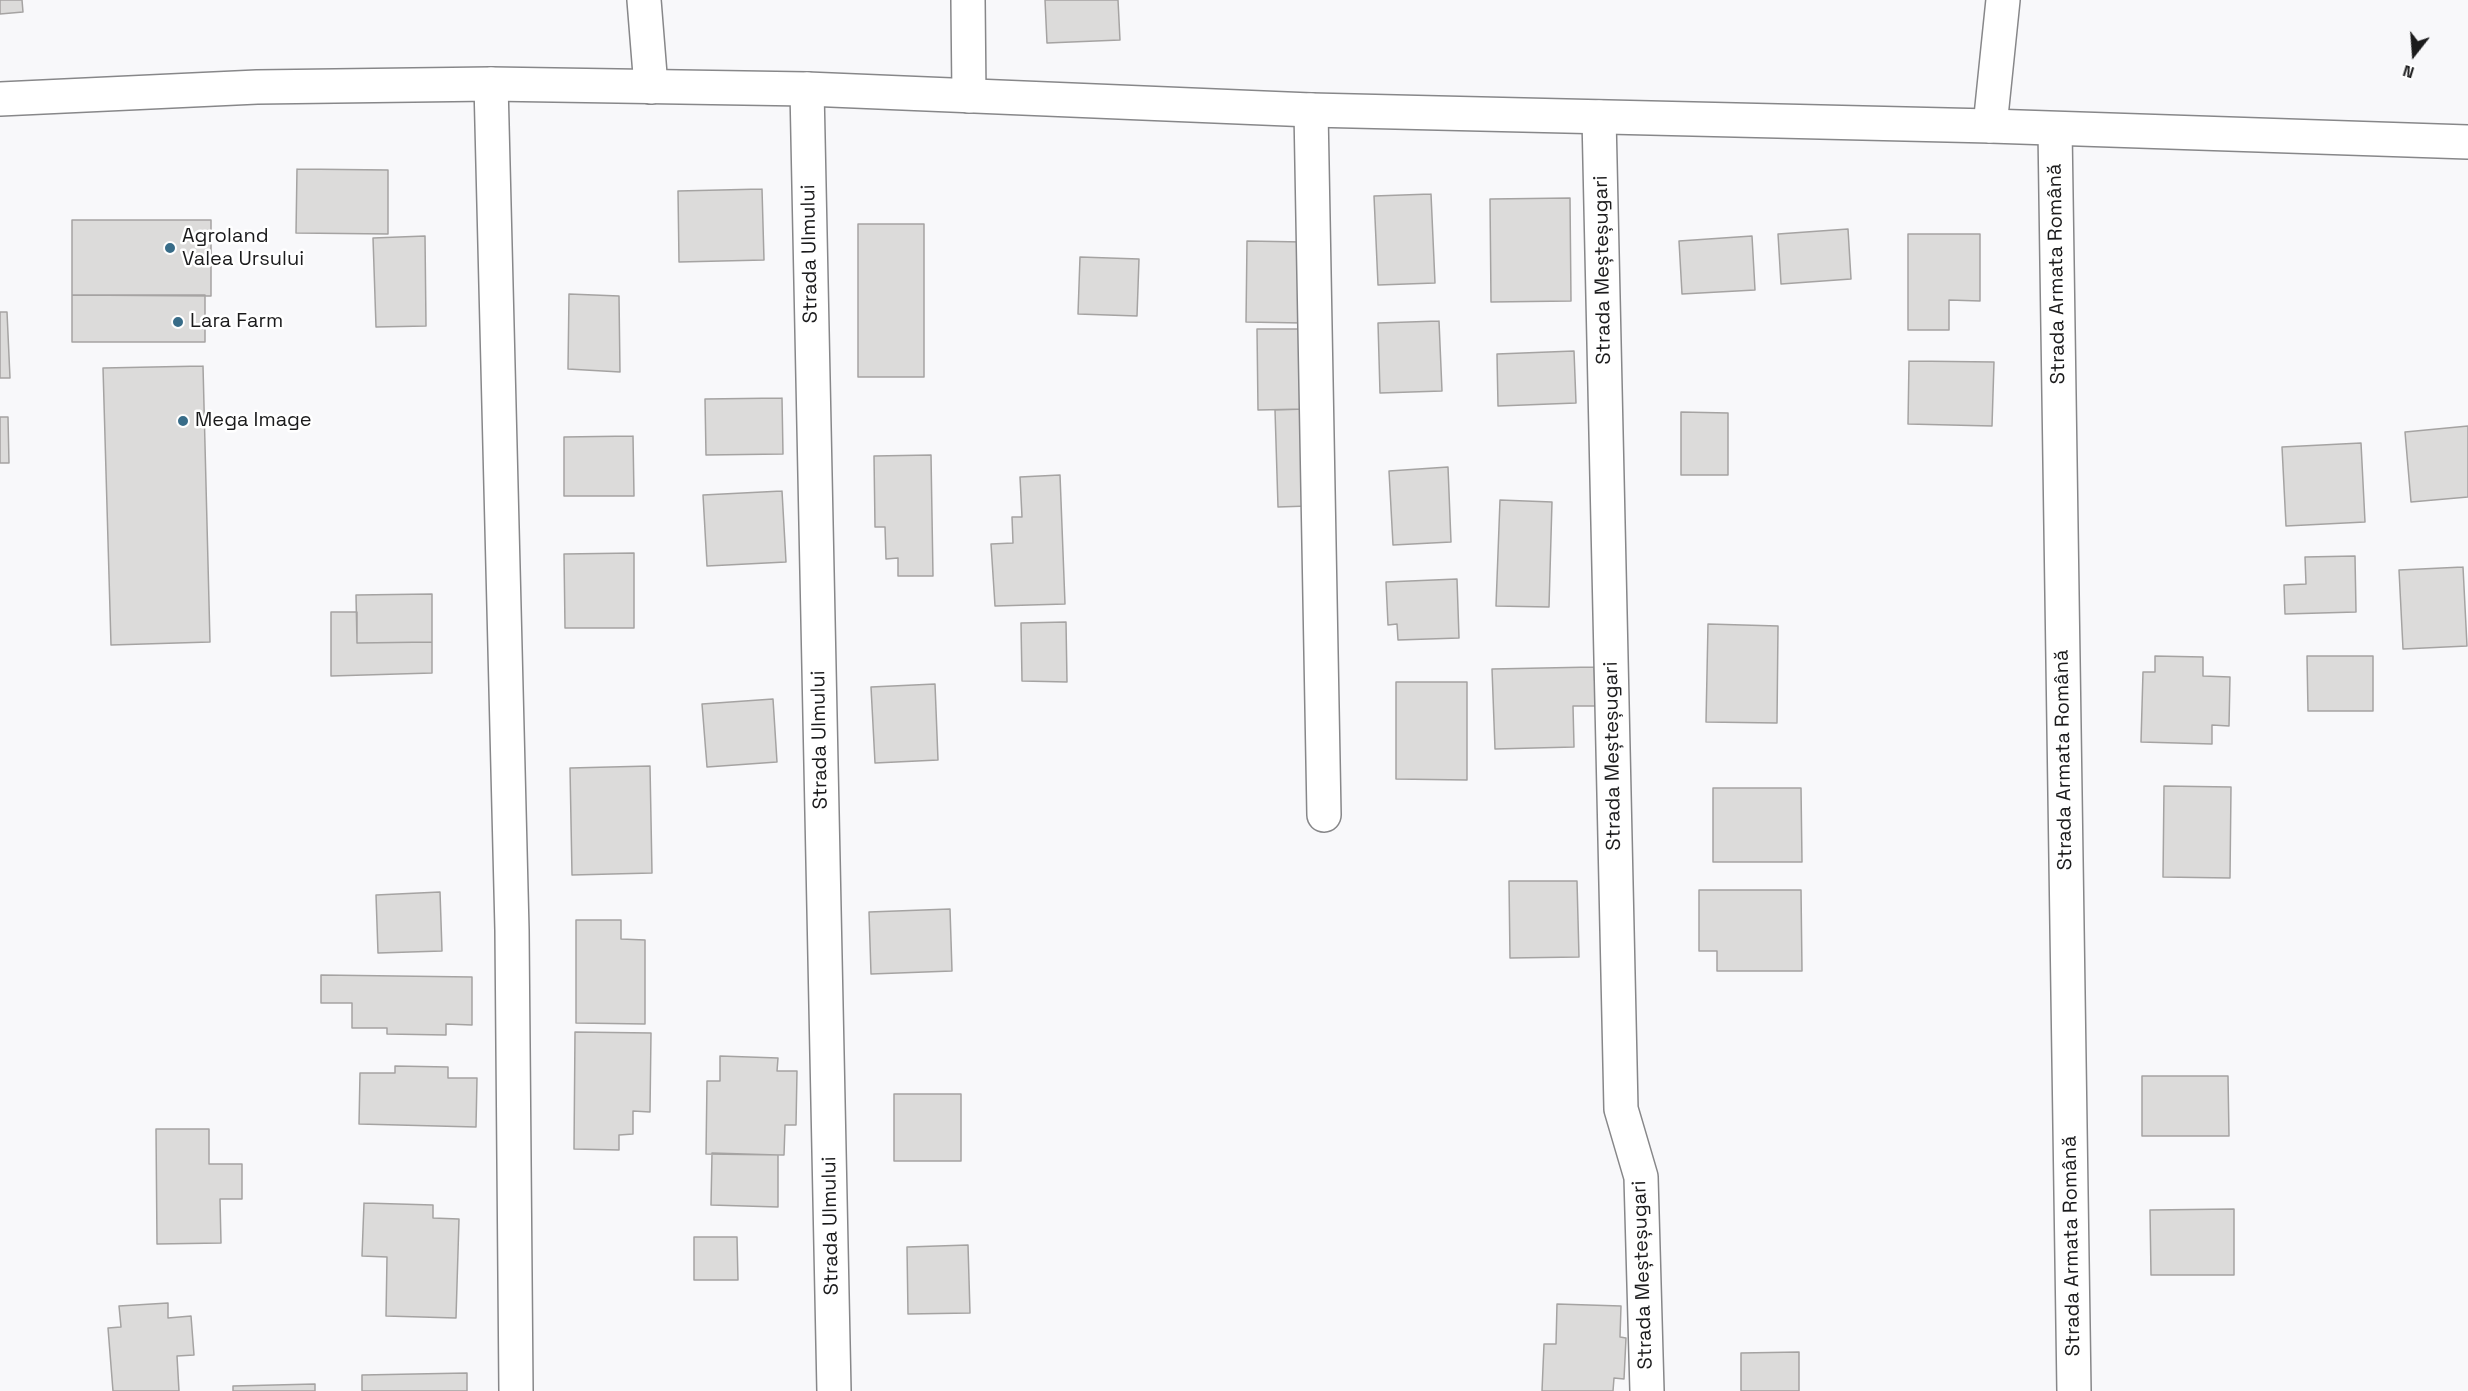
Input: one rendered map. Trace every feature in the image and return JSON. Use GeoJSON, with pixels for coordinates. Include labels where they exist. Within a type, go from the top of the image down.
{"type":"FeatureCollection","features":[{"type":"Feature","properties":{"kind":"street"},"geometry":{"type":"LineString","coordinates":[[644,0],[651,87]]}},
{"type":"Feature","properties":{"kind":"street"},"geometry":{"type":"LineString","coordinates":[[968,0],[969,96]]}},
{"type":"Feature","properties":{"kind":"street"},"geometry":{"type":"LineString","coordinates":[[1990,126],[2002,0]]}},
{"type":"Feature","properties":{"kind":"street"},"geometry":{"type":"LineString","coordinates":[[491,84],[512,930],[516,1391]]}},
{"type":"Feature","properties":{"kind":"street"},"geometry":{"type":"LineString","coordinates":[[0,99],[257,87],[491,84],[807,89],[1311,110],[1990,126],[2468,142]]}},
{"type":"Feature","properties":{"kind":"street","name":"Strada Ulmului"},"geometry":{"type":"LineString","coordinates":[[807,89],[834,1391]]}},
{"type":"Feature","properties":{"kind":"street"},"geometry":{"type":"LineString","coordinates":[[1311,110],[1324,815]]}},
{"type":"Feature","properties":{"kind":"street","name":"Strada Meșteșugari"},"geometry":{"type":"LineString","coordinates":[[1599,117],[1621,1109],[1641,1177],[1647,1391]]}},
{"type":"Feature","properties":{"kind":"street","name":"Strada Armata Română"},"geometry":{"type":"LineString","coordinates":[[2055,129],[2074,1391]]}},
{"type":"Feature","properties":{"kind":"building"},"geometry":{"type":"Polygon","coordinates":[[[0,0],[22,0],[23,12],[0,14],[0,0]]]}},
{"type":"Feature","properties":{"kind":"building"},"geometry":{"type":"Polygon","coordinates":[[[1045,0],[1118,0],[1120,40],[1047,43],[1045,0]]]}},
{"type":"Feature","properties":{"kind":"building"},"geometry":{"type":"Polygon","coordinates":[[[297,169],[388,170],[388,234],[296,233],[297,169]]]}},
{"type":"Feature","properties":{"kind":"building"},"geometry":{"type":"Polygon","coordinates":[[[762,189],[764,260],[679,262],[678,191],[762,189]]]}},
{"type":"Feature","properties":{"kind":"building"},"geometry":{"type":"Polygon","coordinates":[[[1431,194],[1435,283],[1378,285],[1374,196],[1431,194]]]}},
{"type":"Feature","properties":{"kind":"building"},"geometry":{"type":"Polygon","coordinates":[[[1570,198],[1571,301],[1491,302],[1490,199],[1570,198]]]}},
{"type":"Feature","properties":{"kind":"building"},"geometry":{"type":"Polygon","coordinates":[[[72,220],[211,220],[211,296],[72,295],[72,220]]]}},
{"type":"Feature","properties":{"kind":"building"},"geometry":{"type":"Polygon","coordinates":[[[858,224],[924,224],[924,377],[858,377],[858,224]]]}},
{"type":"Feature","properties":{"kind":"building"},"geometry":{"type":"Polygon","coordinates":[[[1848,229],[1851,279],[1781,284],[1778,234],[1848,229]]]}},
{"type":"Feature","properties":{"kind":"building"},"geometry":{"type":"Polygon","coordinates":[[[1908,234],[1980,234],[1980,301],[1949,300],[1949,330],[1908,330],[1908,234]]]}},
{"type":"Feature","properties":{"kind":"building"},"geometry":{"type":"Polygon","coordinates":[[[425,236],[426,326],[376,327],[373,238],[425,236]]]}},
{"type":"Feature","properties":{"kind":"building"},"geometry":{"type":"Polygon","coordinates":[[[1752,236],[1755,290],[1682,294],[1679,241],[1752,236]]]}},
{"type":"Feature","properties":{"kind":"building"},"geometry":{"type":"Polygon","coordinates":[[[1247,241],[1303,242],[1302,323],[1246,322],[1247,241]]]}},
{"type":"Feature","properties":{"kind":"building"},"geometry":{"type":"Polygon","coordinates":[[[1080,257],[1139,259],[1137,316],[1078,314],[1080,257]]]}},
{"type":"Feature","properties":{"kind":"building"},"geometry":{"type":"Polygon","coordinates":[[[569,294],[619,296],[620,372],[568,369],[569,294]]]}},
{"type":"Feature","properties":{"kind":"building"},"geometry":{"type":"Polygon","coordinates":[[[72,295],[205,295],[205,342],[72,342],[72,295]]]}},
{"type":"Feature","properties":{"kind":"building"},"geometry":{"type":"Polygon","coordinates":[[[0,312],[7,312],[10,378],[0,378],[0,312]]]}},
{"type":"Feature","properties":{"kind":"building"},"geometry":{"type":"Polygon","coordinates":[[[1439,321],[1442,391],[1380,393],[1378,323],[1439,321]]]}},
{"type":"Feature","properties":{"kind":"building"},"geometry":{"type":"Polygon","coordinates":[[[1257,329],[1304,329],[1305,409],[1258,410],[1257,329]]]}},
{"type":"Feature","properties":{"kind":"building"},"geometry":{"type":"Polygon","coordinates":[[[1574,351],[1576,403],[1498,406],[1497,354],[1574,351]]]}},
{"type":"Feature","properties":{"kind":"building"},"geometry":{"type":"Polygon","coordinates":[[[1909,361],[1994,362],[1992,426],[1908,424],[1909,361]]]}},
{"type":"Feature","properties":{"kind":"building"},"geometry":{"type":"Polygon","coordinates":[[[203,366],[210,642],[111,645],[103,368],[203,366]]]}},
{"type":"Feature","properties":{"kind":"building"},"geometry":{"type":"Polygon","coordinates":[[[782,398],[783,454],[706,455],[705,399],[782,398]]]}},
{"type":"Feature","properties":{"kind":"building"},"geometry":{"type":"Polygon","coordinates":[[[1305,409],[1308,506],[1278,507],[1275,410],[1305,409]]]}},
{"type":"Feature","properties":{"kind":"building"},"geometry":{"type":"Polygon","coordinates":[[[1681,412],[1728,413],[1728,475],[1681,475],[1681,412]]]}},
{"type":"Feature","properties":{"kind":"building"},"geometry":{"type":"Polygon","coordinates":[[[0,417],[8,417],[9,463],[0,463],[0,417]]]}},
{"type":"Feature","properties":{"kind":"building"},"geometry":{"type":"Polygon","coordinates":[[[2468,426],[2468,497],[2411,502],[2405,432],[2468,426]]]}},
{"type":"Feature","properties":{"kind":"building"},"geometry":{"type":"Polygon","coordinates":[[[633,436],[634,496],[564,496],[564,437],[633,436]]]}},
{"type":"Feature","properties":{"kind":"building"},"geometry":{"type":"Polygon","coordinates":[[[2361,443],[2365,522],[2286,526],[2282,447],[2361,443]]]}},
{"type":"Feature","properties":{"kind":"building"},"geometry":{"type":"Polygon","coordinates":[[[931,455],[933,576],[898,576],[898,558],[886,559],[885,527],[875,527],[874,456],[931,455]]]}},
{"type":"Feature","properties":{"kind":"building"},"geometry":{"type":"Polygon","coordinates":[[[1448,467],[1451,542],[1393,545],[1389,471],[1448,467]]]}},
{"type":"Feature","properties":{"kind":"building"},"geometry":{"type":"Polygon","coordinates":[[[1060,475],[1065,604],[995,606],[991,544],[1013,543],[1012,517],[1022,517],[1020,477],[1060,475]]]}},
{"type":"Feature","properties":{"kind":"building"},"geometry":{"type":"Polygon","coordinates":[[[782,491],[786,562],[707,566],[703,495],[782,491]]]}},
{"type":"Feature","properties":{"kind":"building"},"geometry":{"type":"Polygon","coordinates":[[[1500,500],[1552,502],[1549,607],[1496,606],[1500,500]]]}},
{"type":"Feature","properties":{"kind":"building"},"geometry":{"type":"Polygon","coordinates":[[[634,553],[634,628],[565,628],[564,554],[634,553]]]}},
{"type":"Feature","properties":{"kind":"building"},"geometry":{"type":"Polygon","coordinates":[[[2355,556],[2356,612],[2285,614],[2284,585],[2306,584],[2305,557],[2355,556]]]}},
{"type":"Feature","properties":{"kind":"building"},"geometry":{"type":"Polygon","coordinates":[[[2463,567],[2467,646],[2403,649],[2399,570],[2463,567]]]}},
{"type":"Feature","properties":{"kind":"building"},"geometry":{"type":"Polygon","coordinates":[[[1457,579],[1459,638],[1398,640],[1397,624],[1388,625],[1386,582],[1457,579]]]}},
{"type":"Feature","properties":{"kind":"building"},"geometry":{"type":"Polygon","coordinates":[[[432,594],[432,642],[357,643],[356,595],[432,594]]]}},
{"type":"Feature","properties":{"kind":"building"},"geometry":{"type":"Polygon","coordinates":[[[331,612],[357,612],[357,643],[432,642],[432,673],[331,676],[331,612]]]}},
{"type":"Feature","properties":{"kind":"building"},"geometry":{"type":"Polygon","coordinates":[[[1066,622],[1067,682],[1022,681],[1021,623],[1066,622]]]}},
{"type":"Feature","properties":{"kind":"building"},"geometry":{"type":"Polygon","coordinates":[[[1708,624],[1778,626],[1777,723],[1706,722],[1708,624]]]}},
{"type":"Feature","properties":{"kind":"building"},"geometry":{"type":"Polygon","coordinates":[[[2155,656],[2203,657],[2203,676],[2230,677],[2229,726],[2212,725],[2212,744],[2141,742],[2143,672],[2155,672],[2155,656]]]}},
{"type":"Feature","properties":{"kind":"building"},"geometry":{"type":"Polygon","coordinates":[[[2307,656],[2373,656],[2373,711],[2308,711],[2307,656]]]}},
{"type":"Feature","properties":{"kind":"building"},"geometry":{"type":"Polygon","coordinates":[[[1594,667],[1596,706],[1573,706],[1574,747],[1495,749],[1492,669],[1594,667]]]}},
{"type":"Feature","properties":{"kind":"building"},"geometry":{"type":"Polygon","coordinates":[[[1396,682],[1467,682],[1467,780],[1396,779],[1396,682]]]}},
{"type":"Feature","properties":{"kind":"building"},"geometry":{"type":"Polygon","coordinates":[[[935,684],[938,760],[875,763],[871,687],[935,684]]]}},
{"type":"Feature","properties":{"kind":"building"},"geometry":{"type":"Polygon","coordinates":[[[773,699],[777,762],[707,767],[702,704],[773,699]]]}},
{"type":"Feature","properties":{"kind":"building"},"geometry":{"type":"Polygon","coordinates":[[[650,766],[652,873],[572,875],[570,768],[650,766]]]}},
{"type":"Feature","properties":{"kind":"building"},"geometry":{"type":"Polygon","coordinates":[[[2164,786],[2231,787],[2230,878],[2163,877],[2164,786]]]}},
{"type":"Feature","properties":{"kind":"building"},"geometry":{"type":"Polygon","coordinates":[[[1713,788],[1801,788],[1802,862],[1713,862],[1713,788]]]}},
{"type":"Feature","properties":{"kind":"building"},"geometry":{"type":"Polygon","coordinates":[[[1509,881],[1577,881],[1579,957],[1510,958],[1509,881]]]}},
{"type":"Feature","properties":{"kind":"building"},"geometry":{"type":"Polygon","coordinates":[[[1699,890],[1801,890],[1802,971],[1717,971],[1717,951],[1699,951],[1699,890]]]}},
{"type":"Feature","properties":{"kind":"building"},"geometry":{"type":"Polygon","coordinates":[[[440,892],[442,951],[378,953],[376,895],[440,892]]]}},
{"type":"Feature","properties":{"kind":"building"},"geometry":{"type":"Polygon","coordinates":[[[950,909],[952,971],[871,974],[869,912],[950,909]]]}},
{"type":"Feature","properties":{"kind":"building"},"geometry":{"type":"Polygon","coordinates":[[[576,920],[621,920],[621,939],[645,940],[645,1024],[576,1023],[576,920]]]}},
{"type":"Feature","properties":{"kind":"building"},"geometry":{"type":"Polygon","coordinates":[[[321,975],[472,977],[472,1025],[446,1024],[446,1035],[387,1034],[387,1028],[352,1028],[352,1003],[321,1003],[321,975]]]}},
{"type":"Feature","properties":{"kind":"building"},"geometry":{"type":"Polygon","coordinates":[[[575,1032],[651,1033],[650,1112],[633,1111],[633,1134],[619,1135],[619,1150],[574,1149],[575,1032]]]}},
{"type":"Feature","properties":{"kind":"building"},"geometry":{"type":"Polygon","coordinates":[[[720,1056],[778,1058],[777,1071],[797,1071],[796,1125],[785,1125],[784,1155],[706,1154],[707,1081],[720,1081],[720,1056]]]}},
{"type":"Feature","properties":{"kind":"building"},"geometry":{"type":"Polygon","coordinates":[[[395,1066],[448,1067],[448,1078],[477,1078],[476,1127],[359,1124],[360,1073],[395,1073],[395,1066]]]}},
{"type":"Feature","properties":{"kind":"building"},"geometry":{"type":"Polygon","coordinates":[[[2142,1076],[2228,1076],[2229,1136],[2142,1136],[2142,1076]]]}},
{"type":"Feature","properties":{"kind":"building"},"geometry":{"type":"Polygon","coordinates":[[[894,1094],[961,1094],[961,1161],[894,1161],[894,1094]]]}},
{"type":"Feature","properties":{"kind":"building"},"geometry":{"type":"Polygon","coordinates":[[[156,1129],[209,1129],[209,1164],[242,1164],[242,1199],[220,1199],[221,1243],[157,1244],[156,1129]]]}},
{"type":"Feature","properties":{"kind":"building"},"geometry":{"type":"Polygon","coordinates":[[[712,1153],[778,1155],[778,1207],[711,1205],[712,1153]]]}},
{"type":"Feature","properties":{"kind":"building"},"geometry":{"type":"Polygon","coordinates":[[[364,1203],[433,1205],[433,1218],[459,1219],[456,1318],[386,1316],[387,1257],[362,1256],[364,1203]]]}},
{"type":"Feature","properties":{"kind":"building"},"geometry":{"type":"Polygon","coordinates":[[[2234,1209],[2234,1275],[2151,1275],[2150,1210],[2234,1209]]]}},
{"type":"Feature","properties":{"kind":"building"},"geometry":{"type":"Polygon","coordinates":[[[694,1237],[737,1237],[738,1280],[694,1280],[694,1237]]]}},
{"type":"Feature","properties":{"kind":"building"},"geometry":{"type":"Polygon","coordinates":[[[968,1245],[970,1313],[908,1314],[907,1247],[968,1245]]]}},
{"type":"Feature","properties":{"kind":"building"},"geometry":{"type":"Polygon","coordinates":[[[168,1303],[168,1318],[191,1316],[194,1355],[177,1356],[179,1391],[113,1391],[108,1328],[121,1327],[119,1306],[168,1303]]]}},
{"type":"Feature","properties":{"kind":"building"},"geometry":{"type":"Polygon","coordinates":[[[1557,1304],[1621,1306],[1620,1337],[1626,1338],[1624,1379],[1614,1378],[1613,1391],[1542,1391],[1544,1344],[1556,1344],[1557,1304]]]}},
{"type":"Feature","properties":{"kind":"building"},"geometry":{"type":"Polygon","coordinates":[[[1799,1352],[1799,1391],[1741,1391],[1741,1353],[1799,1352]]]}},
{"type":"Feature","properties":{"kind":"building"},"geometry":{"type":"Polygon","coordinates":[[[467,1373],[467,1391],[362,1391],[362,1375],[467,1373]]]}},
{"type":"Feature","properties":{"kind":"building"},"geometry":{"type":"Polygon","coordinates":[[[315,1384],[315,1391],[233,1391],[233,1386],[315,1384]]]}},
{"type":"Feature","properties":{"kind":"place","name":"Agroland Valea Ursului"},"geometry":{"type":"Point","coordinates":[170,248]}},
{"type":"Feature","properties":{"kind":"place","name":"Lara Farm"},"geometry":{"type":"Point","coordinates":[178,322]}},
{"type":"Feature","properties":{"kind":"place","name":"Mega Image"},"geometry":{"type":"Point","coordinates":[183,421]}}]}
